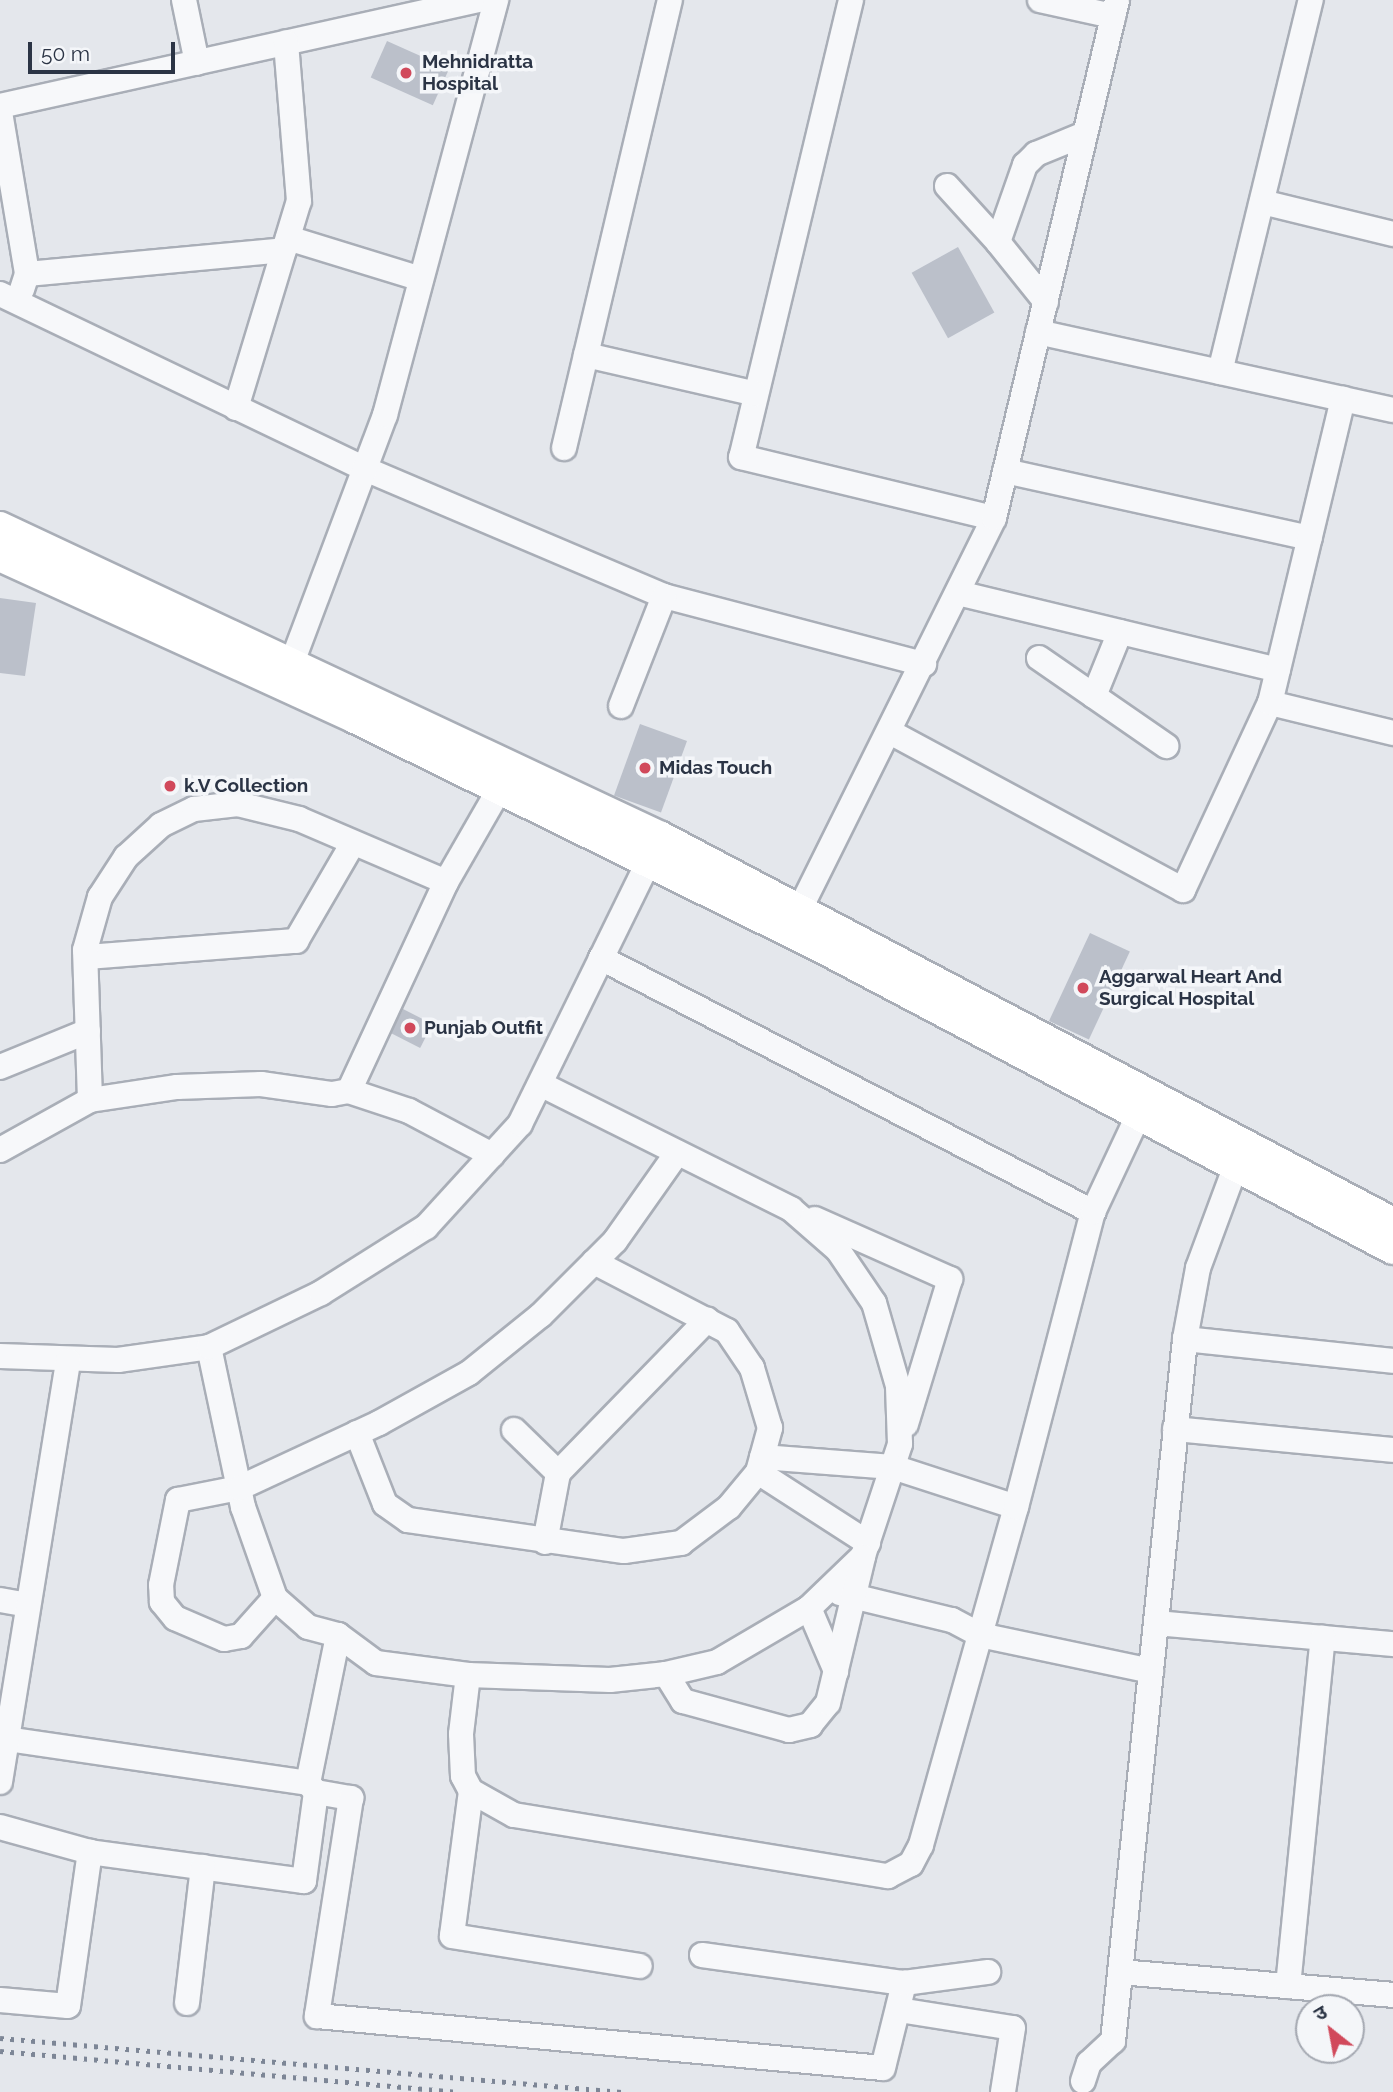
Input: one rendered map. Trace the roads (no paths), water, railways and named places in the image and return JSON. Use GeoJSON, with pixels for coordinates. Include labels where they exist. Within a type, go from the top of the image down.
{"type":"FeatureCollection","features":[{"type":"Feature","properties":{"kind":"main road"},"geometry":{"type":"LineString","coordinates":[[0,527],[288,674],[655,850],[1393,1223]]}},
{"type":"Feature","properties":{"kind":"main road"},"geometry":{"type":"LineString","coordinates":[[0,556],[288,674],[499,790],[655,850]]}},
{"type":"Feature","properties":{"kind":"main road"},"geometry":{"type":"LineString","coordinates":[[795,920],[1139,1114],[1393,1249]]}},
{"type":"Feature","properties":{"kind":"street"},"geometry":{"type":"LineString","coordinates":[[184,0],[197,63]]}},
{"type":"Feature","properties":{"kind":"street"},"geometry":{"type":"LineString","coordinates":[[0,106],[478,0]]}},
{"type":"Feature","properties":{"kind":"street"},"geometry":{"type":"LineString","coordinates":[[288,674],[385,415],[496,0]]}},
{"type":"Feature","properties":{"kind":"street"},"geometry":{"type":"LineString","coordinates":[[564,448],[670,0]]}},
{"type":"Feature","properties":{"kind":"street"},"geometry":{"type":"LineString","coordinates":[[851,0],[741,457],[994,518]]}},
{"type":"Feature","properties":{"kind":"street"},"geometry":{"type":"LineString","coordinates":[[795,920],[994,518],[1115,8],[1040,0]]}},
{"type":"Feature","properties":{"kind":"street"},"geometry":{"type":"LineString","coordinates":[[1220,372],[1311,0]]}},
{"type":"Feature","properties":{"kind":"street"},"geometry":{"type":"LineString","coordinates":[[236,408],[299,201],[286,43]]}},
{"type":"Feature","properties":{"kind":"street"},"geometry":{"type":"LineString","coordinates":[[0,112],[27,274],[9,298],[365,469],[664,596],[924,664]]}},
{"type":"Feature","properties":{"kind":"street"},"geometry":{"type":"LineString","coordinates":[[998,242],[1025,165],[1036,153],[1085,134]]}},
{"type":"Feature","properties":{"kind":"street"},"geometry":{"type":"LineString","coordinates":[[947,186],[998,242],[1046,302]]}},
{"type":"Feature","properties":{"kind":"street"},"geometry":{"type":"LineString","coordinates":[[1262,202],[1393,234]]}},
{"type":"Feature","properties":{"kind":"street"},"geometry":{"type":"LineString","coordinates":[[27,274],[286,244],[421,279]]}},
{"type":"Feature","properties":{"kind":"street"},"geometry":{"type":"LineString","coordinates":[[1038,332],[1393,410]]}},
{"type":"Feature","properties":{"kind":"street"},"geometry":{"type":"LineString","coordinates":[[586,355],[756,394]]}},
{"type":"Feature","properties":{"kind":"street"},"geometry":{"type":"LineString","coordinates":[[890,732],[1183,890],[1270,702],[1343,399]]}},
{"type":"Feature","properties":{"kind":"street"},"geometry":{"type":"LineString","coordinates":[[1005,471],[1310,538]]}},
{"type":"Feature","properties":{"kind":"street"},"geometry":{"type":"LineString","coordinates":[[958,593],[1278,670]]}},
{"type":"Feature","properties":{"kind":"street"},"geometry":{"type":"LineString","coordinates":[[621,706],[664,596]]}},
{"type":"Feature","properties":{"kind":"street"},"geometry":{"type":"LineString","coordinates":[[1094,696],[1120,632]]}},
{"type":"Feature","properties":{"kind":"street"},"geometry":{"type":"LineString","coordinates":[[1039,658],[1167,746]]}},
{"type":"Feature","properties":{"kind":"street"},"geometry":{"type":"LineString","coordinates":[[1270,702],[1393,733]]}},
{"type":"Feature","properties":{"kind":"street"},"geometry":{"type":"LineString","coordinates":[[349,1091],[446,882],[499,790]]}},
{"type":"Feature","properties":{"kind":"street"},"geometry":{"type":"LineString","coordinates":[[90,1100],[86,957],[100,897],[126,857],[161,825],[194,809],[238,804],[299,818],[353,844],[446,882]]}},
{"type":"Feature","properties":{"kind":"street"},"geometry":{"type":"LineString","coordinates":[[86,957],[296,941],[353,844]]}},
{"type":"Feature","properties":{"kind":"street"},"geometry":{"type":"LineString","coordinates":[[0,1356],[118,1360],[209,1347],[321,1293],[426,1227],[520,1124],[655,850]]}},
{"type":"Feature","properties":{"kind":"street"},"geometry":{"type":"LineString","coordinates":[[601,958],[1093,1212]]}},
{"type":"Feature","properties":{"kind":"street"},"geometry":{"type":"LineString","coordinates":[[0,1067],[88,1031]]}},
{"type":"Feature","properties":{"kind":"street"},"geometry":{"type":"LineString","coordinates":[[0,1150],[90,1100],[177,1087],[261,1084],[332,1094],[349,1091],[409,1111],[492,1155]]}},
{"type":"Feature","properties":{"kind":"street"},"geometry":{"type":"LineString","coordinates":[[540,1084],[792,1209],[950,1279],[897,1456],[865,1550],[828,1703],[810,1725],[789,1730],[683,1701],[666,1674]]}},
{"type":"Feature","properties":{"kind":"street"},"geometry":{"type":"LineString","coordinates":[[468,1675],[461,1734],[463,1776],[471,1791],[514,1815],[888,1876],[911,1864],[921,1844],[1016,1507],[1093,1212],[1139,1114]]}},
{"type":"Feature","properties":{"kind":"street"},"geometry":{"type":"LineString","coordinates":[[275,1598],[242,1636],[224,1639],[175,1618],[162,1602],[161,1585],[178,1500],[239,1488],[357,1433],[469,1373],[541,1315],[615,1241],[677,1153]]}},
{"type":"Feature","properties":{"kind":"street"},"geometry":{"type":"LineString","coordinates":[[1083,2081],[1089,2063],[1113,2041],[1185,1339],[1198,1268],[1236,1164]]}},
{"type":"Feature","properties":{"kind":"street"},"geometry":{"type":"LineString","coordinates":[[792,1209],[838,1250],[874,1303],[898,1386],[897,1456]]}},
{"type":"Feature","properties":{"kind":"street"},"geometry":{"type":"LineString","coordinates":[[357,1433],[385,1504],[408,1520],[545,1542],[624,1551],[681,1543],[729,1507],[760,1464],[770,1428],[752,1368],[727,1331],[594,1262]]}},
{"type":"Feature","properties":{"kind":"street"},"geometry":{"type":"LineString","coordinates":[[545,1542],[558,1473],[707,1320]]}},
{"type":"Feature","properties":{"kind":"street"},"geometry":{"type":"LineString","coordinates":[[1185,1339],[1393,1361]]}},
{"type":"Feature","properties":{"kind":"street"},"geometry":{"type":"LineString","coordinates":[[209,1347],[239,1488],[275,1598],[308,1627],[338,1635],[376,1663],[468,1675],[610,1680],[666,1674],[717,1662],[809,1608],[865,1550]]}},
{"type":"Feature","properties":{"kind":"street"},"geometry":{"type":"LineString","coordinates":[[0,1782],[3,1739],[68,1360]]}},
{"type":"Feature","properties":{"kind":"street"},"geometry":{"type":"LineString","coordinates":[[1175,1429],[1393,1450]]}},
{"type":"Feature","properties":{"kind":"street"},"geometry":{"type":"LineString","coordinates":[[514,1430],[558,1473]]}},
{"type":"Feature","properties":{"kind":"street"},"geometry":{"type":"LineString","coordinates":[[760,1464],[897,1456],[1016,1507]]}},
{"type":"Feature","properties":{"kind":"street"},"geometry":{"type":"LineString","coordinates":[[760,1464],[865,1550]]}},
{"type":"Feature","properties":{"kind":"street"},"geometry":{"type":"LineString","coordinates":[[828,1590],[952,1620],[980,1635],[1151,1671]]}},
{"type":"Feature","properties":{"kind":"street"},"geometry":{"type":"LineString","coordinates":[[0,1601],[28,1605]]}},
{"type":"Feature","properties":{"kind":"street"},"geometry":{"type":"LineString","coordinates":[[809,1608],[835,1671]]}},
{"type":"Feature","properties":{"kind":"street"},"geometry":{"type":"LineString","coordinates":[[1156,1623],[1393,1644]]}},
{"type":"Feature","properties":{"kind":"street"},"geometry":{"type":"LineString","coordinates":[[0,1827],[90,1852],[304,1881],[312,1787],[338,1635]]}},
{"type":"Feature","properties":{"kind":"street"},"geometry":{"type":"LineString","coordinates":[[1288,1986],[1323,1638]]}},
{"type":"Feature","properties":{"kind":"street"},"geometry":{"type":"LineString","coordinates":[[683,1701],[717,1662]]}},
{"type":"Feature","properties":{"kind":"street"},"geometry":{"type":"LineString","coordinates":[[3,1739],[312,1787],[351,1798],[317,2016],[883,2068],[904,1983]]}},
{"type":"Feature","properties":{"kind":"street"},"geometry":{"type":"LineString","coordinates":[[471,1791],[452,1936],[640,1966]]}},
{"type":"Feature","properties":{"kind":"street"},"geometry":{"type":"LineString","coordinates":[[0,2000],[68,2006],[90,1852]]}},
{"type":"Feature","properties":{"kind":"street"},"geometry":{"type":"LineString","coordinates":[[187,2003],[203,1867]]}},
{"type":"Feature","properties":{"kind":"street"},"geometry":{"type":"LineString","coordinates":[[702,1955],[904,1983],[988,1972]]}},
{"type":"Feature","properties":{"kind":"street"},"geometry":{"type":"LineString","coordinates":[[1120,1972],[1393,1995]]}},
{"type":"Feature","properties":{"kind":"street"},"geometry":{"type":"LineString","coordinates":[[898,2010],[1013,2028],[1003,2092]]}},
{"type":"Feature","properties":{"kind":"railway"},"geometry":{"type":"LineString","coordinates":[[0,2038],[622,2092]]}},
{"type":"Feature","properties":{"kind":"railway"},"geometry":{"type":"LineString","coordinates":[[0,2051],[458,2092]]}},
{"type":"Feature","properties":{"kind":"place","name":"Mehnidratta Hospital"},"geometry":{"type":"Point","coordinates":[406,73]}},
{"type":"Feature","properties":{"kind":"place","name":"Midas Touch"},"geometry":{"type":"Point","coordinates":[645,768]}},
{"type":"Feature","properties":{"kind":"place","name":"k.V Collection"},"geometry":{"type":"Point","coordinates":[170,786]}},
{"type":"Feature","properties":{"kind":"place","name":"Aggarwal Heart And Surgical Hospital"},"geometry":{"type":"Point","coordinates":[1083,988]}},
{"type":"Feature","properties":{"kind":"place","name":"Punjab Outfit"},"geometry":{"type":"Point","coordinates":[410,1028]}}]}
